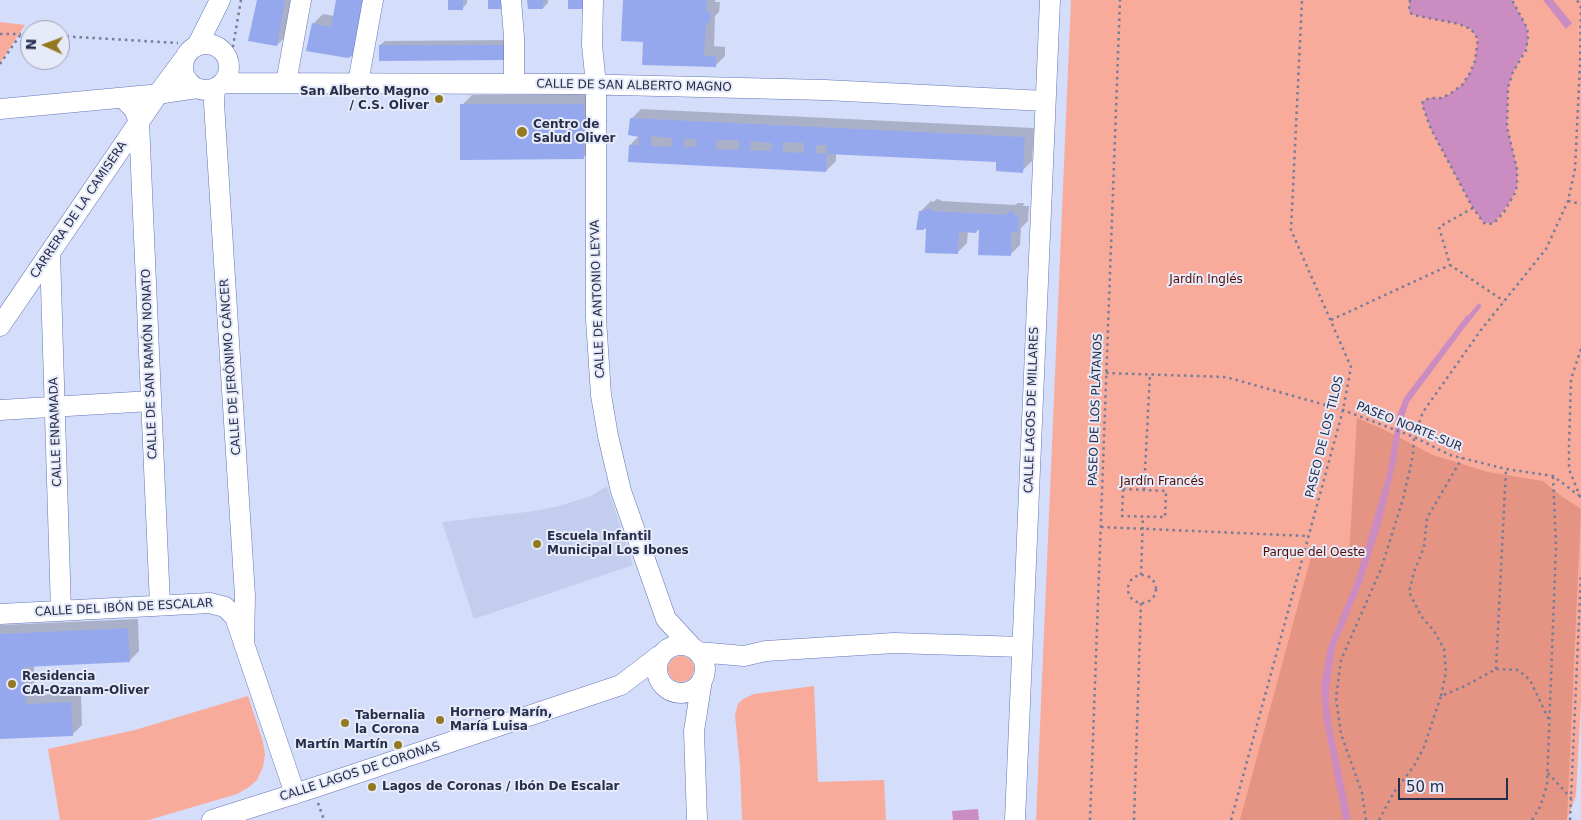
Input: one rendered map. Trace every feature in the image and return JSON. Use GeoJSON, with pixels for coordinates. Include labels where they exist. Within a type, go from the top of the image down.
{"type":"FeatureCollection","features":[{"type":"Feature","properties":{"kind":"street"},"geometry":{"type":"LineString","coordinates":[[216,81],[192,85],[186,77],[183,67],[220,0]]}},
{"type":"Feature","properties":{"kind":"street"},"geometry":{"type":"LineString","coordinates":[[286,83],[302,0]]}},
{"type":"Feature","properties":{"kind":"street"},"geometry":{"type":"LineString","coordinates":[[358,82],[373,0]]}},
{"type":"Feature","properties":{"kind":"street"},"geometry":{"type":"LineString","coordinates":[[511,0],[514,37],[514,83]]}},
{"type":"Feature","properties":{"kind":"street","name":"CALLE DE ANTONIO LEYVA"},"geometry":{"type":"LineString","coordinates":[[593,0],[592,45],[596,85],[596,319],[601,394],[608,436],[621,491],[666,619],[695,649]]}},
{"type":"Feature","properties":{"kind":"street","name":"CALLE LAGOS DE MILLARES"},"geometry":{"type":"LineString","coordinates":[[1015,820],[1050,0]]}},
{"type":"Feature","properties":{"kind":"street"},"geometry":{"type":"LineString","coordinates":[[192,50],[208,44],[215,46],[225,55],[216,81]]}},
{"type":"Feature","properties":{"kind":"street","name":"CARRERA DE LA CAMISERA"},"geometry":{"type":"LineString","coordinates":[[0,326],[158,94],[192,50]]}},
{"type":"Feature","properties":{"kind":"street"},"geometry":{"type":"LineString","coordinates":[[0,109],[158,94],[216,81]]}},
{"type":"Feature","properties":{"kind":"street","name":"CALLE DE SAN ALBERTO MAGNO"},"geometry":{"type":"LineString","coordinates":[[216,81],[286,83],[514,83],[825,90],[1045,101]]}},
{"type":"Feature","properties":{"kind":"street","name":"CALLE DE JERÓNIMO CÁNCER"},"geometry":{"type":"LineString","coordinates":[[216,81],[216,122],[246,596],[244,645]]}},
{"type":"Feature","properties":{"kind":"street"},"geometry":{"type":"LineString","coordinates":[[122,98],[134,109],[139,122]]}},
{"type":"Feature","properties":{"kind":"street","name":"CALLE DE SAN RAMÓN NONATO"},"geometry":{"type":"LineString","coordinates":[[139,122],[160,605]]}},
{"type":"Feature","properties":{"kind":"street","name":"CALLE ENRAMADA"},"geometry":{"type":"LineString","coordinates":[[50,253],[62,611]]}},
{"type":"Feature","properties":{"kind":"street"},"geometry":{"type":"LineString","coordinates":[[0,410],[151,401]]}},
{"type":"Feature","properties":{"kind":"street","name":"CALLE DEL IBÓN DE ESCALAR"},"geometry":{"type":"LineString","coordinates":[[0,614],[210,603],[226,607],[235,617],[295,794]]}},
{"type":"Feature","properties":{"kind":"street","name":"CALLE DE ANTONIO LEYVA"},"geometry":{"type":"LineString","coordinates":[[661,654],[666,619]]}},
{"type":"Feature","properties":{"kind":"street"},"geometry":{"type":"LineString","coordinates":[[744,656],[695,649],[676,644],[661,654],[656,670],[660,683],[670,690],[682,693],[697,687],[703,679],[744,656],[766,651],[894,643],[1022,647]]}},
{"type":"Feature","properties":{"kind":"street"},"geometry":{"type":"LineString","coordinates":[[695,649],[705,664],[694,731],[698,820]]}},
{"type":"Feature","properties":{"kind":"street","name":"CALLE LAGOS DE CORONAS"},"geometry":{"type":"LineString","coordinates":[[212,820],[622,685],[661,654]]}},
{"type":"Feature","properties":{"kind":"street","name":"CALLE LAGOS DE CORONAS"},"geometry":{"type":"LineString","coordinates":[[622,685],[670,690]]}},
{"type":"Feature","properties":{"kind":"street"},"geometry":{"type":"LineString","coordinates":[[670,690],[694,731]]}},
{"type":"Feature","properties":{"kind":"path"},"geometry":{"type":"LineString","coordinates":[[216,81],[232,52],[241,0]]}},
{"type":"Feature","properties":{"kind":"path","name":"PASEO DE LOS PLÁTANOS"},"geometry":{"type":"LineString","coordinates":[[1090,820],[1120,0]]}},
{"type":"Feature","properties":{"kind":"path","name":"PASEO DE LOS TILOS"},"geometry":{"type":"LineString","coordinates":[[1231,820],[1343,410],[1351,367],[1291,230],[1302,0]]}},
{"type":"Feature","properties":{"kind":"path"},"geometry":{"type":"LineString","coordinates":[[1410,0],[1409,10],[1412,14],[1459,24],[1471,29],[1478,39],[1475,61],[1462,85],[1450,94],[1441,98],[1430,98],[1423,101],[1422,104],[1431,129],[1473,208],[1484,223],[1494,223],[1511,200],[1517,186],[1517,169],[1507,126],[1508,87],[1526,50],[1528,36],[1527,28],[1512,0]]}},
{"type":"Feature","properties":{"kind":"path"},"geometry":{"type":"LineString","coordinates":[[1366,820],[1362,793],[1341,734],[1336,698],[1341,660],[1381,569],[1403,499],[1413,455],[1414,437],[1423,412],[1481,330],[1546,249],[1568,202],[1575,169],[1581,65],[1581,8],[1576,0]]}},
{"type":"Feature","properties":{"kind":"path"},"geometry":{"type":"LineString","coordinates":[[0,34],[20,34]]}},
{"type":"Feature","properties":{"kind":"path"},"geometry":{"type":"LineString","coordinates":[[0,64],[20,35]]}},
{"type":"Feature","properties":{"kind":"path"},"geometry":{"type":"LineString","coordinates":[[70,37],[176,42],[192,50]]}},
{"type":"Feature","properties":{"kind":"path"},"geometry":{"type":"LineString","coordinates":[[1568,202],[1581,204]]}},
{"type":"Feature","properties":{"kind":"path"},"geometry":{"type":"LineString","coordinates":[[1473,208],[1439,227],[1450,265],[1504,301]]}},
{"type":"Feature","properties":{"kind":"path"},"geometry":{"type":"LineString","coordinates":[[1331,320],[1450,265]]}},
{"type":"Feature","properties":{"kind":"path"},"geometry":{"type":"LineString","coordinates":[[1581,349],[1571,379],[1569,469],[1581,497]]}},
{"type":"Feature","properties":{"kind":"path","name":"PASEO NORTE-SUR"},"geometry":{"type":"LineString","coordinates":[[1106,373],[1226,377],[1343,410],[1414,437],[1450,455],[1506,469],[1553,476],[1581,497]]}},
{"type":"Feature","properties":{"kind":"path"},"geometry":{"type":"LineString","coordinates":[[1144,490],[1150,374]]}},
{"type":"Feature","properties":{"kind":"path"},"geometry":{"type":"LineString","coordinates":[[1379,820],[1394,792],[1414,766],[1424,747],[1441,696],[1446,672],[1444,649],[1434,631],[1421,616],[1410,592],[1414,572],[1424,547],[1427,518],[1462,458]]}},
{"type":"Feature","properties":{"kind":"path"},"geometry":{"type":"LineString","coordinates":[[1496,669],[1506,469]]}},
{"type":"Feature","properties":{"kind":"path"},"geometry":{"type":"LineString","coordinates":[[1532,820],[1540,808],[1548,773],[1556,545],[1553,476]]}},
{"type":"Feature","properties":{"kind":"path"},"geometry":{"type":"LineString","coordinates":[[1123,489],[1166,491],[1165,517],[1143,516],[1122,516],[1123,489]]}},
{"type":"Feature","properties":{"kind":"path"},"geometry":{"type":"LineString","coordinates":[[1141,575],[1143,516]]}},
{"type":"Feature","properties":{"kind":"path"},"geometry":{"type":"LineString","coordinates":[[1100,526],[1308,536]]}},
{"type":"Feature","properties":{"kind":"path"},"geometry":{"type":"LineString","coordinates":[[1570,820],[1581,574]]}},
{"type":"Feature","properties":{"kind":"path"},"geometry":{"type":"LineString","coordinates":[[1141,575],[1150,578],[1155,585],[1152,598],[1145,603],[1132,599],[1128,591],[1133,578],[1141,575]]}},
{"type":"Feature","properties":{"kind":"path"},"geometry":{"type":"LineString","coordinates":[[1134,820],[1141,603]]}},
{"type":"Feature","properties":{"kind":"path"},"geometry":{"type":"LineString","coordinates":[[1441,696],[1496,669],[1518,670],[1530,680],[1550,723]]}},
{"type":"Feature","properties":{"kind":"path"},"geometry":{"type":"LineString","coordinates":[[1548,773],[1571,798]]}},
{"type":"Feature","properties":{"kind":"shaded area"},"geometry":{"type":"Polygon","coordinates":[[[1410,0],[1512,0],[1527,28],[1528,44],[1513,72],[1508,87],[1507,127],[1517,169],[1517,186],[1511,200],[1494,223],[1484,223],[1473,208],[1431,129],[1422,104],[1423,101],[1430,98],[1441,98],[1450,94],[1462,85],[1475,61],[1478,39],[1471,29],[1459,24],[1412,14],[1409,11],[1410,0]]]}},
{"type":"Feature","properties":{"kind":"shaded area"},"geometry":{"type":"Polygon","coordinates":[[[1543,0],[1553,0],[1572,23],[1566,29],[1543,0]]]}},
{"type":"Feature","properties":{"kind":"shaded area"},"geometry":{"type":"Polygon","coordinates":[[[1467,315],[1471,319],[1409,402],[1401,426],[1397,457],[1382,520],[1363,580],[1335,647],[1329,690],[1329,706],[1351,819],[1343,820],[1323,716],[1321,685],[1328,647],[1356,579],[1388,471],[1397,416],[1404,398],[1467,315]]]}},
{"type":"Feature","properties":{"kind":"shaded area"},"geometry":{"type":"Polygon","coordinates":[[[1357,418],[1433,455],[1488,472],[1543,481],[1581,509],[1567,820],[1240,820],[1311,557],[1349,556],[1357,418]]]}},
{"type":"Feature","properties":{"kind":"shaded area","name":"Escuela Infantil Municipal Los Ibones"},"geometry":{"type":"Polygon","coordinates":[[[607,486],[633,565],[474,619],[442,522],[535,511],[559,506],[591,496],[607,486]]]}},
{"type":"Feature","properties":{"kind":"shaded area"},"geometry":{"type":"Polygon","coordinates":[[[978,809],[979,820],[953,820],[952,811],[978,809]]]}},
{"type":"Feature","properties":{"kind":"green space","name":"Parque del Oeste"},"geometry":{"type":"Polygon","coordinates":[[[1071,0],[1581,0],[1581,702],[1576,796],[1567,820],[1036,820],[1071,0]]]}},
{"type":"Feature","properties":{"kind":"green space"},"geometry":{"type":"Polygon","coordinates":[[[0,22],[20,24],[20,33],[0,63],[0,22]]]}},
{"type":"Feature","properties":{"kind":"green space"},"geometry":{"type":"Polygon","coordinates":[[[681,656],[690,660],[694,669],[690,678],[681,682],[672,678],[668,669],[672,660],[681,656]]]}},
{"type":"Feature","properties":{"kind":"green space"},"geometry":{"type":"Polygon","coordinates":[[[814,686],[818,782],[884,780],[886,820],[742,820],[740,766],[735,715],[738,704],[743,699],[754,694],[814,686]]]}},
{"type":"Feature","properties":{"kind":"green space"},"geometry":{"type":"Polygon","coordinates":[[[248,696],[265,754],[263,767],[257,780],[249,787],[237,794],[149,820],[60,820],[48,749],[135,730],[248,696]]]}},
{"type":"Feature","properties":{"kind":"building"},"geometry":{"type":"Polygon","coordinates":[[[257,0],[285,0],[277,46],[248,41],[257,0]]]}},
{"type":"Feature","properties":{"kind":"building"},"geometry":{"type":"Polygon","coordinates":[[[336,0],[366,0],[356,54],[348,58],[306,51],[312,23],[331,27],[336,0]]]}},
{"type":"Feature","properties":{"kind":"building"},"geometry":{"type":"Polygon","coordinates":[[[448,0],[463,0],[463,10],[448,10],[448,0]]]}},
{"type":"Feature","properties":{"kind":"building"},"geometry":{"type":"Polygon","coordinates":[[[488,0],[504,0],[504,9],[488,9],[488,0]]]}},
{"type":"Feature","properties":{"kind":"building"},"geometry":{"type":"Polygon","coordinates":[[[527,0],[543,0],[543,9],[528,9],[527,0]]]}},
{"type":"Feature","properties":{"kind":"building"},"geometry":{"type":"Polygon","coordinates":[[[568,0],[583,0],[583,9],[568,9],[568,0]]]}},
{"type":"Feature","properties":{"kind":"building"},"geometry":{"type":"Polygon","coordinates":[[[623,0],[707,0],[706,11],[711,12],[710,23],[706,23],[704,56],[716,56],[716,67],[642,65],[643,42],[621,41],[623,0]]]}},
{"type":"Feature","properties":{"kind":"building"},"geometry":{"type":"Polygon","coordinates":[[[379,45],[509,45],[509,60],[379,61],[379,45]]]}},
{"type":"Feature","properties":{"kind":"building","name":"Centro de Salud Oliver"},"geometry":{"type":"Polygon","coordinates":[[[460,104],[584,104],[584,159],[460,160],[460,104]]]}},
{"type":"Feature","properties":{"kind":"building"},"geometry":{"type":"Polygon","coordinates":[[[630,118],[1025,137],[1023,173],[996,171],[996,162],[827,154],[826,172],[628,162],[629,145],[639,145],[639,137],[628,135],[630,118]],[[651,136],[651,146],[672,147],[672,138],[651,136]],[[684,139],[684,147],[695,147],[696,139],[684,139]],[[717,140],[716,149],[739,150],[739,140],[717,140]],[[751,141],[750,150],[771,151],[772,143],[751,141]],[[783,142],[783,152],[804,153],[804,143],[783,142]],[[816,145],[816,153],[827,154],[827,145],[816,145]]]}},
{"type":"Feature","properties":{"kind":"building"},"geometry":{"type":"Polygon","coordinates":[[[925,209],[1007,215],[1007,212],[1014,212],[1014,215],[1019,216],[1018,232],[1011,232],[1011,256],[978,255],[979,230],[976,233],[961,232],[959,230],[958,254],[925,253],[926,229],[916,230],[919,211],[925,211],[925,209]]]}},
{"type":"Feature","properties":{"kind":"building","name":"Residencia CAI-Ozanam-Oliver"},"geometry":{"type":"Polygon","coordinates":[[[128,628],[130,662],[24,667],[26,704],[71,702],[73,736],[0,739],[0,634],[128,628]]]}},
{"type":"Feature","properties":{"kind":"waterway"},"geometry":{"type":"LineString","coordinates":[[1466,322],[1479,306]]}},
{"type":"Feature","properties":{"kind":"place","name":"San Alberto Magno / C.S. Oliver"},"geometry":{"type":"Point","coordinates":[439,99]}},
{"type":"Feature","properties":{"kind":"place","name":"Centro de Salud Oliver"},"geometry":{"type":"Point","coordinates":[522,132]}},
{"type":"Feature","properties":{"kind":"place","name":"Escuela Infantil Municipal Los Ibones"},"geometry":{"type":"Point","coordinates":[537,544]}},
{"type":"Feature","properties":{"kind":"place","name":"Residencia CAI-Ozanam-Oliver"},"geometry":{"type":"Point","coordinates":[12,684]}},
{"type":"Feature","properties":{"kind":"place","name":"Hornero Marín, María Luisa"},"geometry":{"type":"Point","coordinates":[440,720]}},
{"type":"Feature","properties":{"kind":"place","name":"Tabernalia la Corona"},"geometry":{"type":"Point","coordinates":[345,723]}},
{"type":"Feature","properties":{"kind":"place","name":"Martín Martín"},"geometry":{"type":"Point","coordinates":[398,745]}},
{"type":"Feature","properties":{"kind":"place","name":"Lagos de Coronas / Ibón De Escalar"},"geometry":{"type":"Point","coordinates":[372,787]}},
{"type":"Feature","properties":{"kind":"park label","name":"Jardín Inglés"},"geometry":{"type":"Point","coordinates":[1206,280]}},
{"type":"Feature","properties":{"kind":"park label","name":"Jardín Francés"},"geometry":{"type":"Point","coordinates":[1162,482]}}]}
